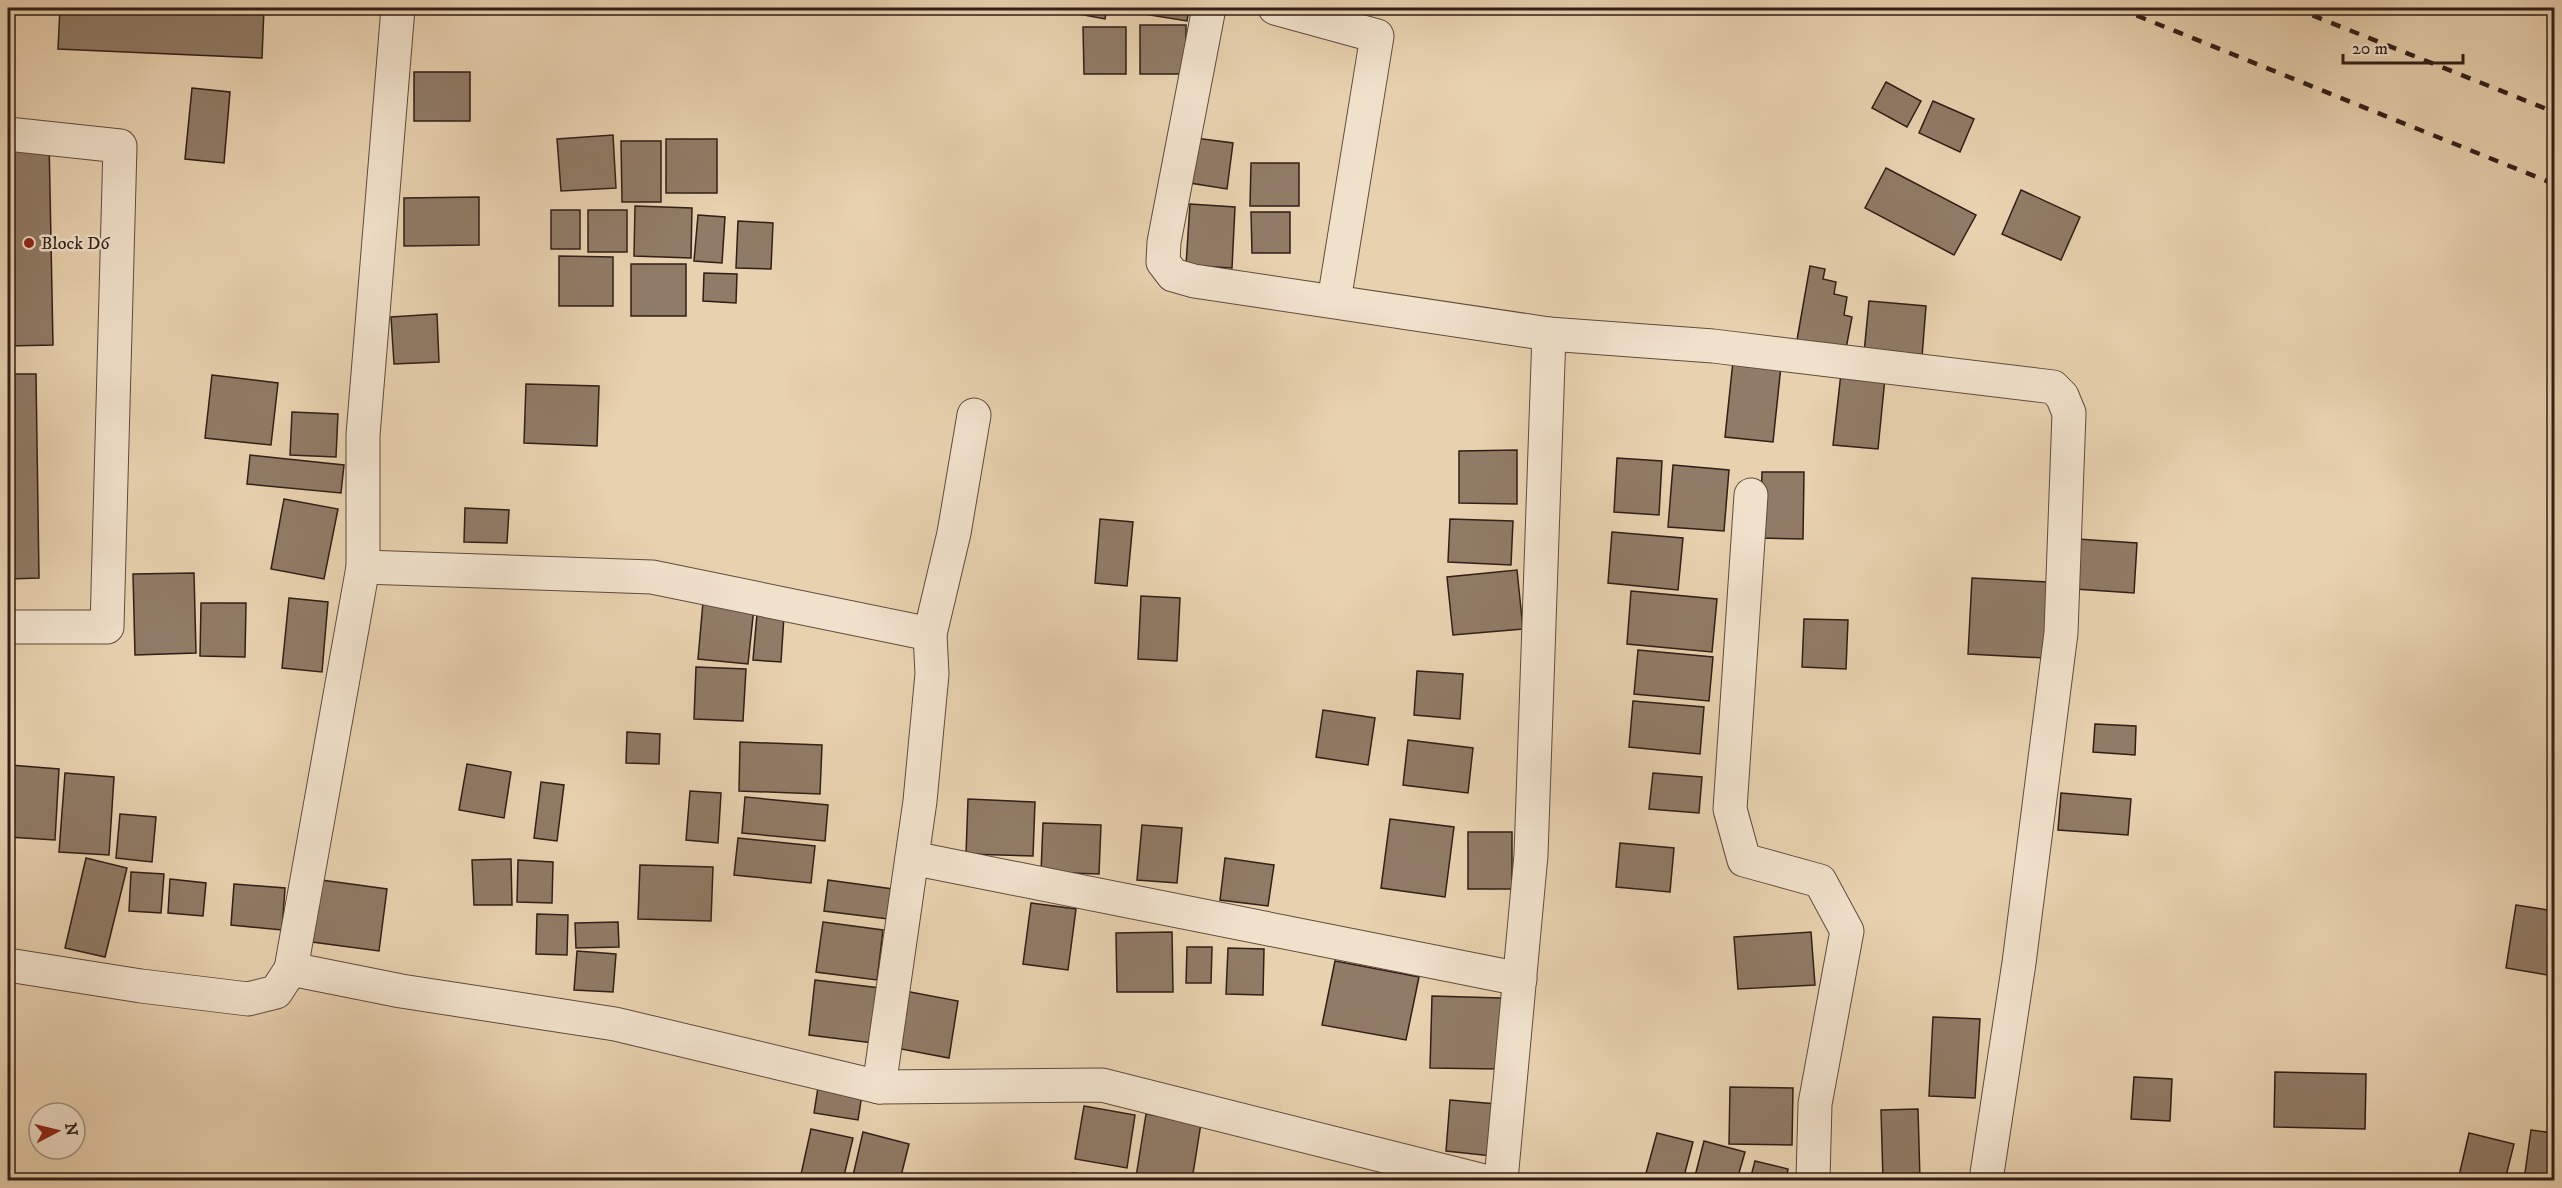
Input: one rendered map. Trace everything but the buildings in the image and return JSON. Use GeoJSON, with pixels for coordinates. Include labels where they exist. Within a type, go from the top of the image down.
{"type":"FeatureCollection","features":[{"type":"Feature","properties":{"kind":"street"},"geometry":{"type":"LineString","coordinates":[[8,964],[141,986],[248,999],[276,992],[291,969],[363,567],[363,435],[398,8]]}},
{"type":"Feature","properties":{"kind":"street"},"geometry":{"type":"LineString","coordinates":[[1209,8],[1164,242],[1163,262],[1173,275],[1194,281],[1548,334],[1713,346],[2053,387],[2062,396],[2069,413],[2061,633],[2019,963],[1986,1180]]}},
{"type":"Feature","properties":{"kind":"street"},"geometry":{"type":"LineString","coordinates":[[1275,8],[1377,36],[1334,301]]}},
{"type":"Feature","properties":{"kind":"street"},"geometry":{"type":"LineString","coordinates":[[8,134],[120,146],[107,627],[8,627]]}},
{"type":"Feature","properties":{"kind":"street"},"geometry":{"type":"LineString","coordinates":[[1501,1180],[1531,855],[1548,334]]}},
{"type":"Feature","properties":{"kind":"street"},"geometry":{"type":"LineString","coordinates":[[879,1087],[912,858],[932,674],[930,634],[954,533],[974,416]]}},
{"type":"Feature","properties":{"kind":"street"},"geometry":{"type":"LineString","coordinates":[[1751,495],[1730,809],[1744,860],[1821,881],[1847,931],[1815,1104],[1813,1180]]}},
{"type":"Feature","properties":{"kind":"street"},"geometry":{"type":"LineString","coordinates":[[363,567],[652,577],[930,634]]}},
{"type":"Feature","properties":{"kind":"street"},"geometry":{"type":"LineString","coordinates":[[912,858],[1520,979]]}},
{"type":"Feature","properties":{"kind":"street"},"geometry":{"type":"LineString","coordinates":[[291,969],[401,991],[615,1024],[879,1087],[1102,1084],[1480,1180]]}},
{"type":"Feature","properties":{"kind":"railway"},"geometry":{"type":"LineString","coordinates":[[2118,8],[2554,184]]}},
{"type":"Feature","properties":{"kind":"railway"},"geometry":{"type":"LineString","coordinates":[[2294,8],[2554,112]]}},
{"type":"Feature","properties":{"kind":"place","name":"Block D6"},"geometry":{"type":"Point","coordinates":[29,243]}}]}
